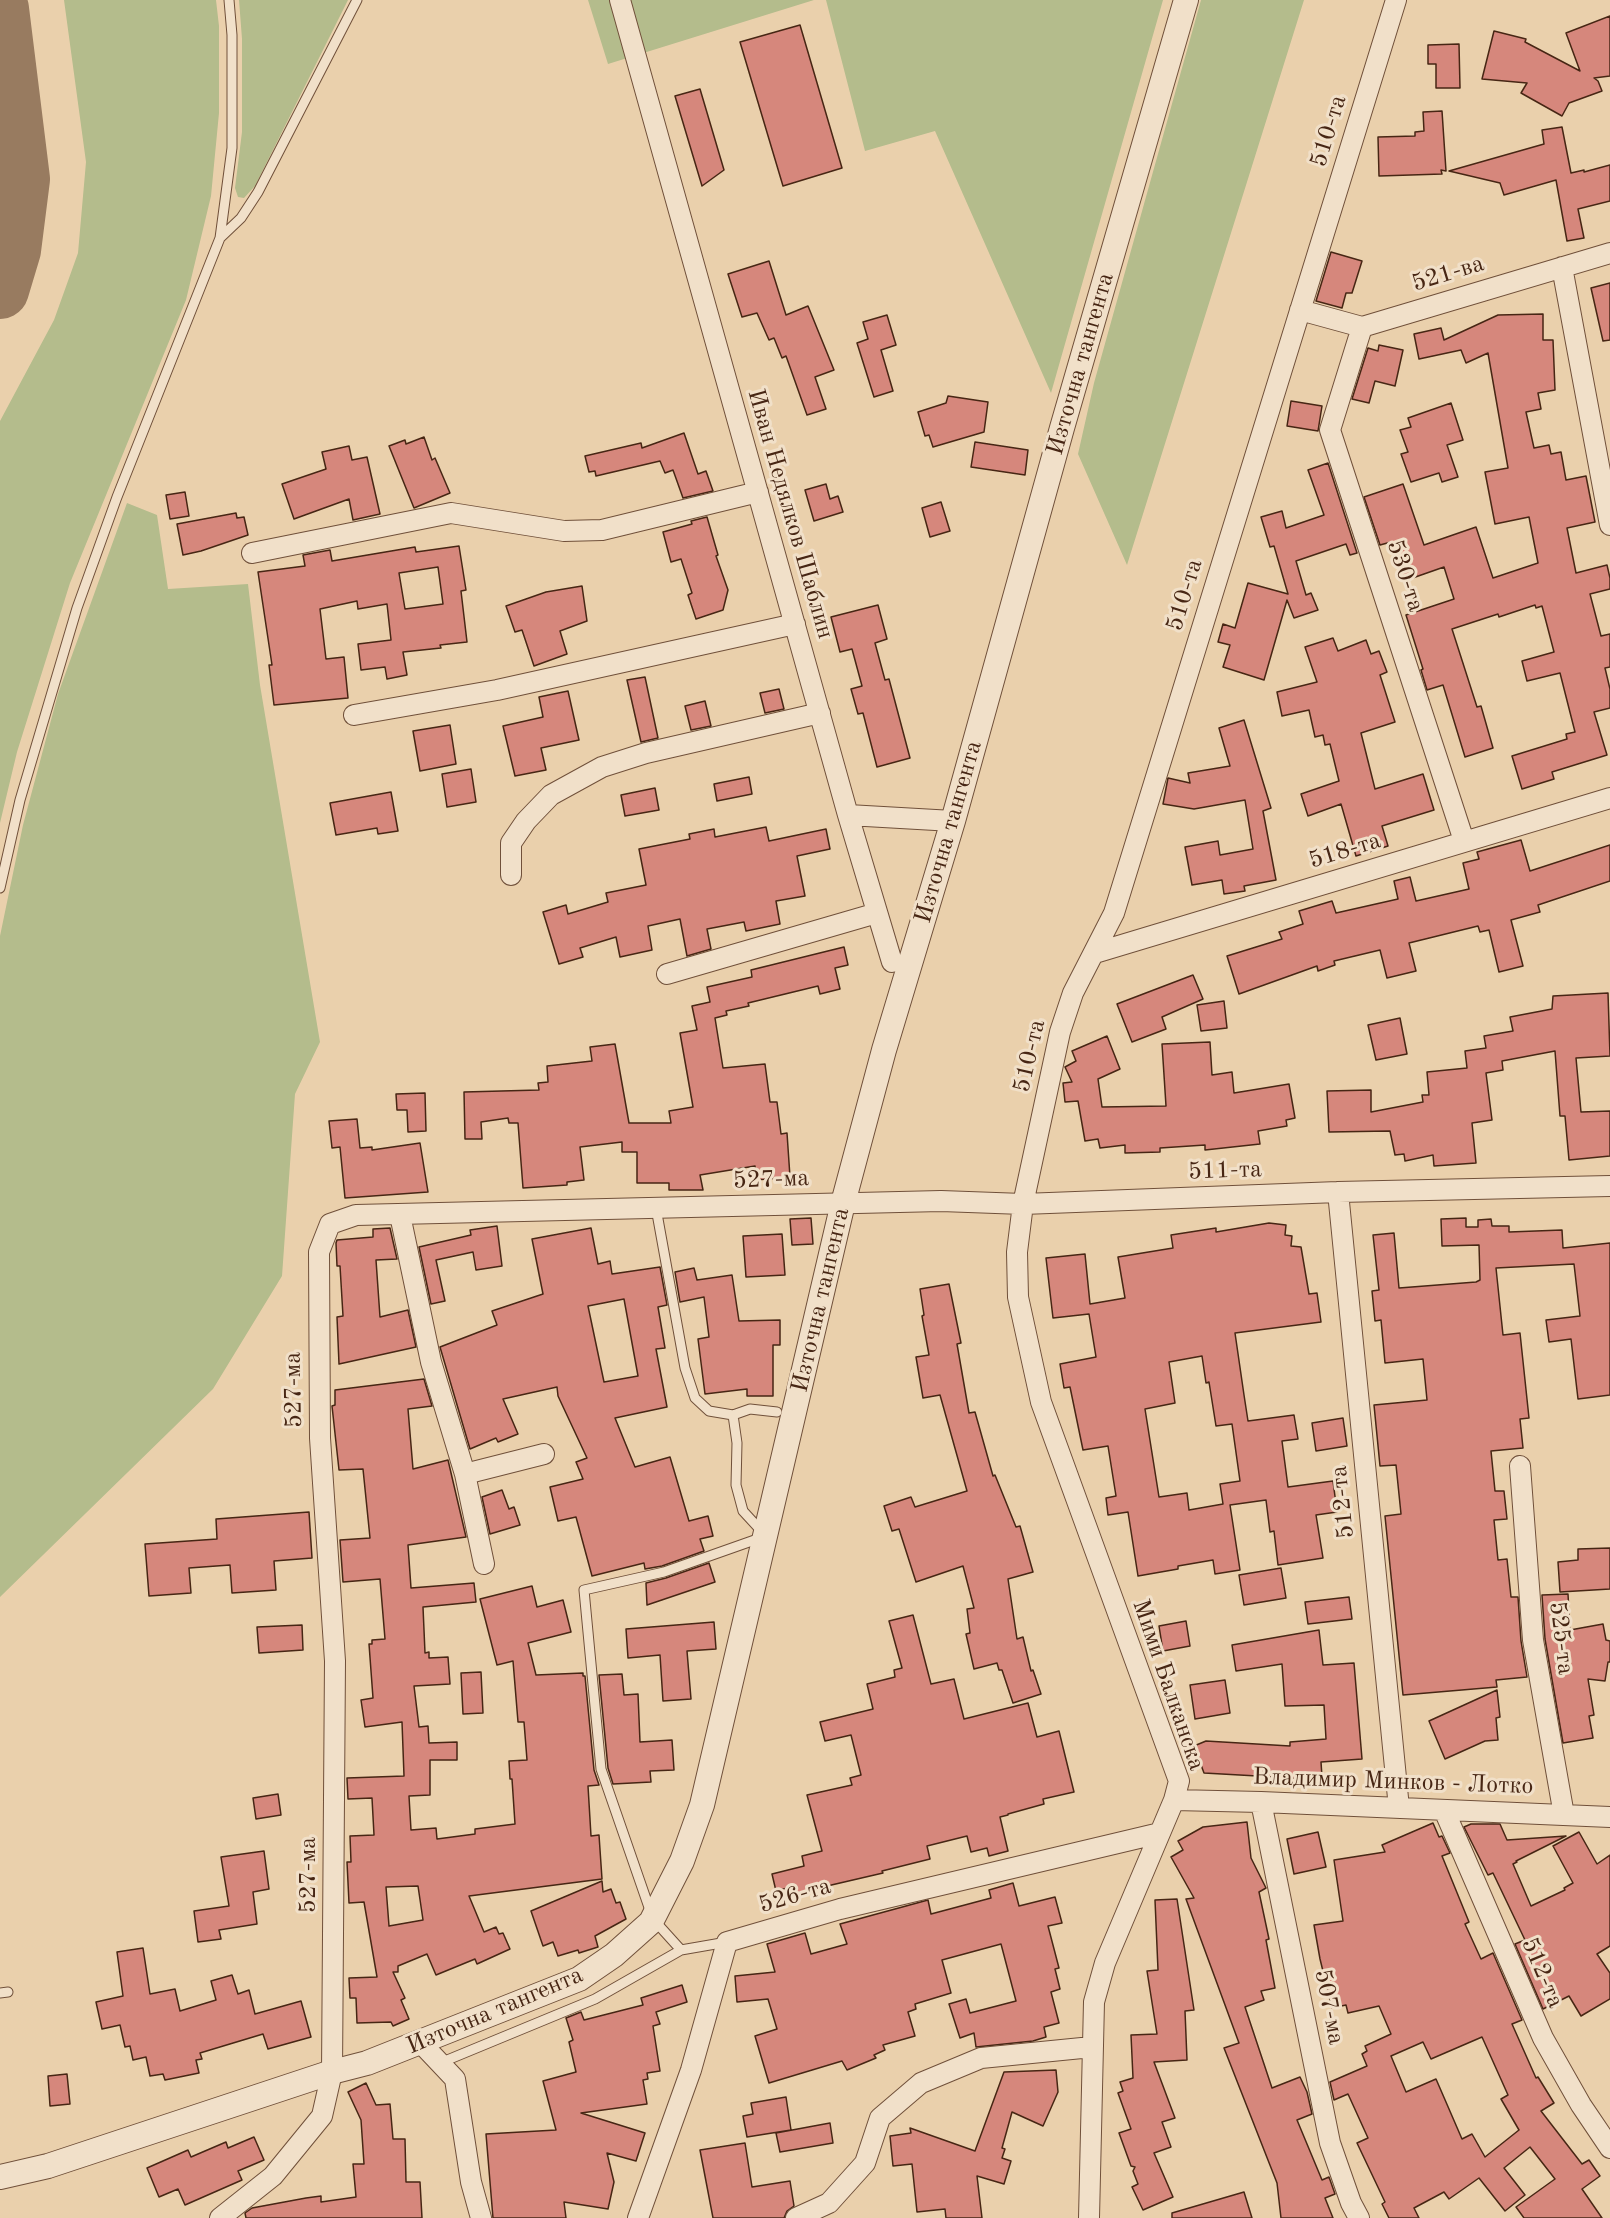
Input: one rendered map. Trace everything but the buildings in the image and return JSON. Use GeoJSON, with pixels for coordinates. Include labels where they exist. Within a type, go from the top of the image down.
{"type":"FeatureCollection","features":[{"type":"Feature","properties":{"kind":"street","name":"Иван Недялков Шаблин"},"geometry":{"type":"LineString","coordinates":[[620,0],[848,814],[892,962]]}},
{"type":"Feature","properties":{"kind":"street","name":"Източна тангента"},"geometry":{"type":"LineString","coordinates":[[0,2177],[48,2166],[332,2072],[367,2063],[579,1979],[614,1956],[653,1918],[682,1861],[702,1805],[843,1203],[884,1050],[953,821],[1065,417],[1186,0]]}},
{"type":"Feature","properties":{"kind":"street","name":"510-та"},"geometry":{"type":"LineString","coordinates":[[1023,1204],[1060,1032],[1073,993],[1114,914],[1396,0]]}},
{"type":"Feature","properties":{"kind":"street","name":"521-ва"},"geometry":{"type":"LineString","coordinates":[[1362,327],[1610,253]]}},
{"type":"Feature","properties":{"kind":"street"},"geometry":{"type":"LineString","coordinates":[[1562,267],[1610,525]]}},
{"type":"Feature","properties":{"kind":"street"},"geometry":{"type":"LineString","coordinates":[[1300,310],[1362,327]]}},
{"type":"Feature","properties":{"kind":"street","name":"530-та"},"geometry":{"type":"LineString","coordinates":[[1362,327],[1330,430],[1464,841]]}},
{"type":"Feature","properties":{"kind":"street"},"geometry":{"type":"LineString","coordinates":[[252,553],[451,513],[564,531],[602,530],[758,492]]}},
{"type":"Feature","properties":{"kind":"street"},"geometry":{"type":"LineString","coordinates":[[354,715],[497,690],[795,624]]}},
{"type":"Feature","properties":{"kind":"street"},"geometry":{"type":"LineString","coordinates":[[511,875],[511,843],[526,821],[551,795],[602,767],[646,753],[820,713]]}},
{"type":"Feature","properties":{"kind":"street","name":"518-та"},"geometry":{"type":"LineString","coordinates":[[1095,953],[1610,798]]}},
{"type":"Feature","properties":{"kind":"street"},"geometry":{"type":"LineString","coordinates":[[848,814],[953,821]]}},
{"type":"Feature","properties":{"kind":"street"},"geometry":{"type":"LineString","coordinates":[[667,974],[877,913]]}},
{"type":"Feature","properties":{"kind":"street","name":"511-та"},"geometry":{"type":"LineString","coordinates":[[843,1203],[941,1201],[1023,1204],[1338,1192],[1610,1186]]}},
{"type":"Feature","properties":{"kind":"street","name":"512-та"},"geometry":{"type":"LineString","coordinates":[[1338,1192],[1399,1808]]}},
{"type":"Feature","properties":{"kind":"street","name":"527-ма"},"geometry":{"type":"LineString","coordinates":[[220,2218],[273,2176],[322,2116],[332,2072],[335,1661],[320,1438],[319,1252],[330,1224],[356,1215],[843,1203]]}},
{"type":"Feature","properties":{"kind":"street","name":"Мими Балканска"},"geometry":{"type":"LineString","coordinates":[[1023,1204],[1017,1252],[1018,1297],[1041,1402],[1179,1781],[1174,1800],[1105,1963],[1094,2002],[1089,2218]]}},
{"type":"Feature","properties":{"kind":"street"},"geometry":{"type":"LineString","coordinates":[[399,1215],[431,1362],[465,1474],[484,1564]]}},
{"type":"Feature","properties":{"kind":"street"},"geometry":{"type":"LineString","coordinates":[[465,1474],[544,1454]]}},
{"type":"Feature","properties":{"kind":"street","name":"525-та"},"geometry":{"type":"LineString","coordinates":[[1520,1466],[1533,1640],[1564,1815]]}},
{"type":"Feature","properties":{"kind":"street","name":"Владимир Минков - Лотко"},"geometry":{"type":"LineString","coordinates":[[1174,1800],[1610,1817]]}},
{"type":"Feature","properties":{"kind":"street","name":"507-ма"},"geometry":{"type":"LineString","coordinates":[[1261,1802],[1330,2143],[1351,2203],[1359,2218]]}},
{"type":"Feature","properties":{"kind":"street","name":"512-та"},"geometry":{"type":"LineString","coordinates":[[1444,1810],[1543,2038],[1581,2105],[1610,2148]]}},
{"type":"Feature","properties":{"kind":"street","name":"526-та"},"geometry":{"type":"LineString","coordinates":[[726,1942],[840,1909],[1160,1833]]}},
{"type":"Feature","properties":{"kind":"street"},"geometry":{"type":"LineString","coordinates":[[639,2218],[691,2070],[726,1942]]}},
{"type":"Feature","properties":{"kind":"street"},"geometry":{"type":"LineString","coordinates":[[420,2042],[455,2079],[471,2182],[481,2218]]}},
{"type":"Feature","properties":{"kind":"street"},"geometry":{"type":"LineString","coordinates":[[796,2218],[828,2203],[866,2163],[880,2118],[921,2083],[981,2058],[1092,2048]]}},
{"type":"Feature","properties":{"kind":"lane"},"geometry":{"type":"LineString","coordinates":[[0,888],[20,800],[77,608],[117,496],[220,238],[232,148],[232,34],[229,0]]}},
{"type":"Feature","properties":{"kind":"lane"},"geometry":{"type":"LineString","coordinates":[[220,238],[241,218],[258,192],[357,0]]}},
{"type":"Feature","properties":{"kind":"lane"},"geometry":{"type":"LineString","coordinates":[[656,1208],[685,1368],[695,1398],[709,1411],[733,1415],[750,1409],[777,1412]]}},
{"type":"Feature","properties":{"kind":"lane"},"geometry":{"type":"LineString","coordinates":[[681,1950],[653,1918],[601,1769],[584,1590],[664,1572],[766,1536],[743,1511],[736,1485],[737,1443],[733,1415]]}},
{"type":"Feature","properties":{"kind":"lane"},"geometry":{"type":"LineString","coordinates":[[440,2063],[595,1999],[681,1950],[726,1942]]}},
{"type":"Feature","properties":{"kind":"green space"},"geometry":{"type":"Polygon","coordinates":[[[64,0],[216,0],[219,26],[219,113],[211,196],[186,300],[70,583],[17,752],[0,823],[0,421],[54,320],[78,253],[86,162],[64,0]]]}},
{"type":"Feature","properties":{"kind":"green space"},"geometry":{"type":"Polygon","coordinates":[[[239,0],[348,0],[255,186],[244,198],[238,197],[235,188],[242,132],[242,39],[239,0]]]}},
{"type":"Feature","properties":{"kind":"green space"},"geometry":{"type":"Polygon","coordinates":[[[588,0],[814,0],[608,64],[588,0]]]}},
{"type":"Feature","properties":{"kind":"green space"},"geometry":{"type":"Polygon","coordinates":[[[826,0],[1163,0],[1051,393],[935,131],[865,151],[826,0]]]}},
{"type":"Feature","properties":{"kind":"green space"},"geometry":{"type":"Polygon","coordinates":[[[1201,0],[1304,0],[1127,565],[1078,454],[1094,383],[1201,0]]]}},
{"type":"Feature","properties":{"kind":"green space"},"geometry":{"type":"Polygon","coordinates":[[[127,503],[157,515],[168,589],[248,584],[260,685],[320,1042],[295,1094],[282,1276],[213,1389],[0,1597],[0,936],[23,825],[58,694],[127,503]]]}},
{"type":"Feature","properties":{"kind":"taxiway"},"geometry":{"type":"LineString","coordinates":[[0,9],[21,179],[12,250],[0,290]]}}]}
